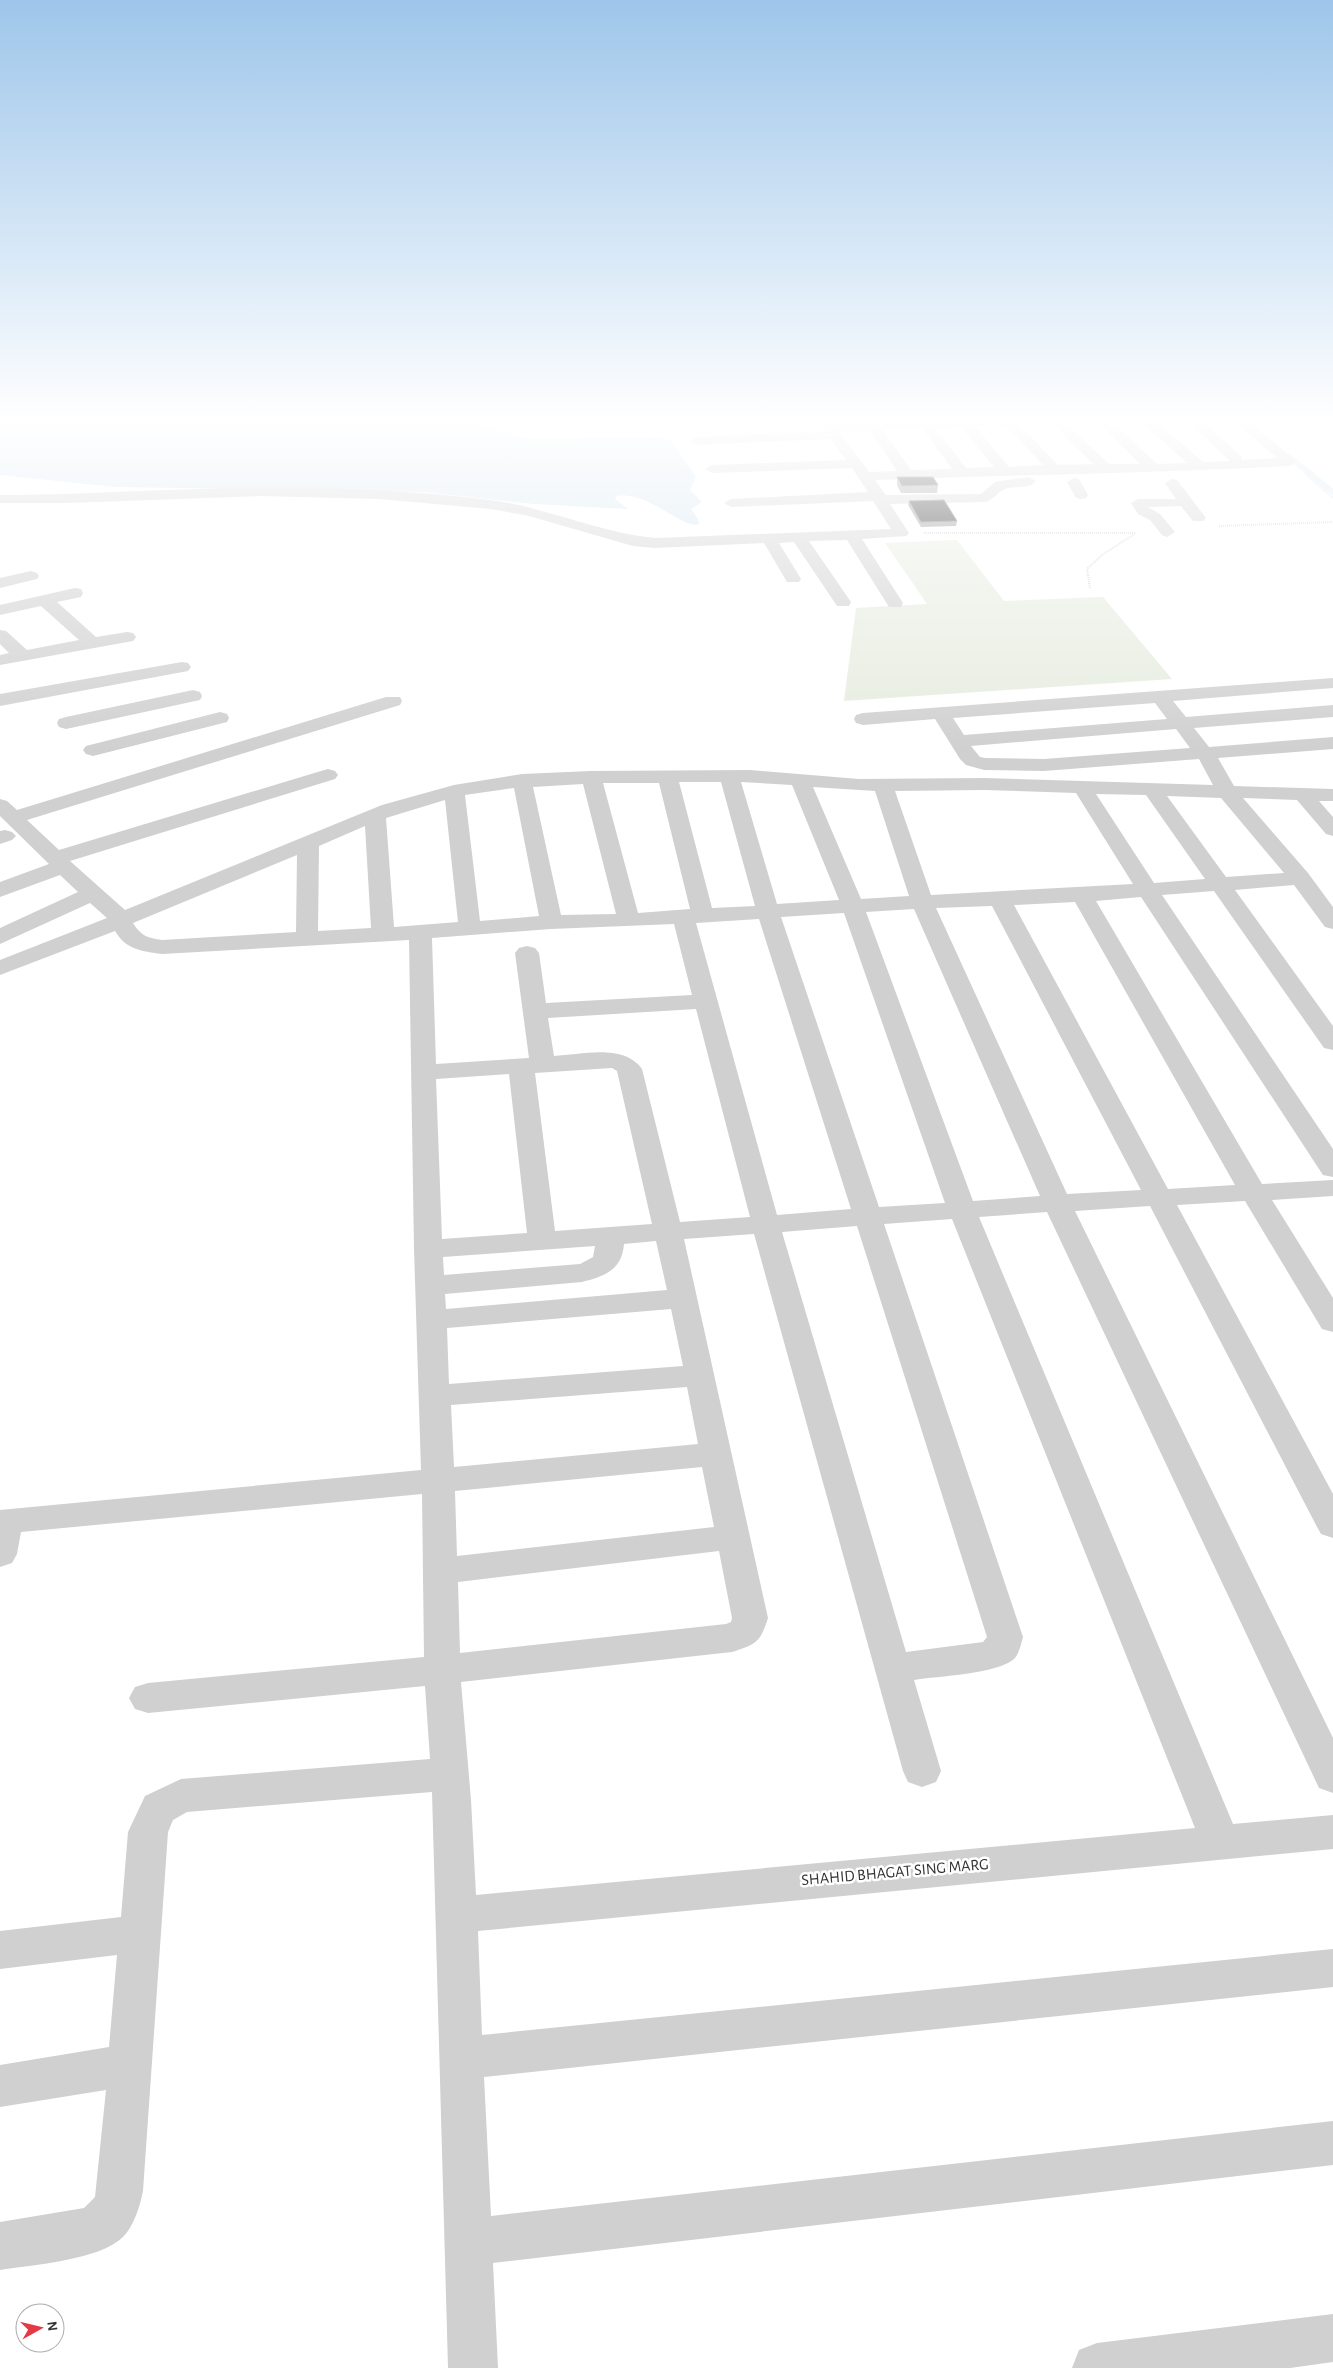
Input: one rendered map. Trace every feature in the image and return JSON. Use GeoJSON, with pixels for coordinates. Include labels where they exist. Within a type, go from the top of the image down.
{"type":"FeatureCollection","features":[{"type":"Feature","properties":{"kind":"street"},"geometry":{"type":"LineString","coordinates":[[593,530],[633,541],[691,542],[901,533],[899,530]]}},
{"type":"Feature","properties":{"kind":"street"},"geometry":{"type":"LineString","coordinates":[[852,536],[895,603]]}},
{"type":"Feature","properties":{"kind":"street"},"geometry":{"type":"LineString","coordinates":[[799,538],[843,602]]}},
{"type":"Feature","properties":{"kind":"street"},"geometry":{"type":"LineString","coordinates":[[769,539],[793,579]]}},
{"type":"Feature","properties":{"kind":"street"},"geometry":{"type":"LineString","coordinates":[[0,583],[31,576]]}},
{"type":"Feature","properties":{"kind":"street"},"geometry":{"type":"LineString","coordinates":[[0,610],[76,593]]}},
{"type":"Feature","properties":{"kind":"street"},"geometry":{"type":"LineString","coordinates":[[45,600],[92,643]]}},
{"type":"Feature","properties":{"kind":"street"},"geometry":{"type":"LineString","coordinates":[[0,635],[22,656]]}},
{"type":"Feature","properties":{"kind":"street"},"geometry":{"type":"LineString","coordinates":[[0,660],[127,636]]}},
{"type":"Feature","properties":{"kind":"street"},"geometry":{"type":"LineString","coordinates":[[0,700],[182,667]]}},
{"type":"Feature","properties":{"kind":"street"},"geometry":{"type":"LineString","coordinates":[[863,719],[1333,683]]}},
{"type":"Feature","properties":{"kind":"street"},"geometry":{"type":"LineString","coordinates":[[44,692],[66,723],[110,766]]}},
{"type":"Feature","properties":{"kind":"street"},"geometry":{"type":"LineString","coordinates":[[66,723],[193,696]]}},
{"type":"Feature","properties":{"kind":"street"},"geometry":{"type":"LineString","coordinates":[[1160,697],[1183,724],[1218,775],[1333,922]]}},
{"type":"Feature","properties":{"kind":"street"},"geometry":{"type":"LineString","coordinates":[[110,766],[393,701]]}},
{"type":"Feature","properties":{"kind":"street"},"geometry":{"type":"LineString","coordinates":[[958,741],[1333,711]]}},
{"type":"Feature","properties":{"kind":"street"},"geometry":{"type":"LineString","coordinates":[[940,713],[973,761],[994,765],[1074,764],[1218,775],[1303,794],[1333,795]]}},
{"type":"Feature","properties":{"kind":"street"},"geometry":{"type":"LineString","coordinates":[[3,826],[110,766],[220,718]]}},
{"type":"Feature","properties":{"kind":"street"},"geometry":{"type":"LineString","coordinates":[[0,937],[108,908],[308,841],[397,806],[454,791],[522,780],[591,777],[729,776],[883,785],[969,784],[1152,790],[1218,775],[1333,743]]}},
{"type":"Feature","properties":{"kind":"street"},"geometry":{"type":"LineString","coordinates":[[0,890],[60,862],[328,775]]}},
{"type":"Feature","properties":{"kind":"street"},"geometry":{"type":"LineString","coordinates":[[667,776],[693,916],[706,1001],[766,1225],[922,1770]]}},
{"type":"Feature","properties":{"kind":"street"},"geometry":{"type":"LineString","coordinates":[[729,776],[768,912],[1005,1636],[1002,1648],[990,1655],[892,1668]]}},
{"type":"Feature","properties":{"kind":"street"},"geometry":{"type":"LineString","coordinates":[[591,777],[629,920]]}},
{"type":"Feature","properties":{"kind":"street"},"geometry":{"type":"LineString","coordinates":[[522,780],[551,922]]}},
{"type":"Feature","properties":{"kind":"street"},"geometry":{"type":"LineString","coordinates":[[800,780],[853,907],[962,1210],[1221,1843]]}},
{"type":"Feature","properties":{"kind":"street"},"geometry":{"type":"LineString","coordinates":[[883,785],[922,902],[1057,1203],[1333,1777]]}},
{"type":"Feature","properties":{"kind":"street"},"geometry":{"type":"LineString","coordinates":[[1082,787],[1333,1169]]}},
{"type":"Feature","properties":{"kind":"street"},"geometry":{"type":"LineString","coordinates":[[1152,790],[1222,884],[1333,1043]]}},
{"type":"Feature","properties":{"kind":"street"},"geometry":{"type":"LineString","coordinates":[[454,791],[470,928]]}},
{"type":"Feature","properties":{"kind":"street"},"geometry":{"type":"LineString","coordinates":[[1303,794],[1333,830]]}},
{"type":"Feature","properties":{"kind":"street"},"geometry":{"type":"LineString","coordinates":[[375,815],[383,934]]}},
{"type":"Feature","properties":{"kind":"street"},"geometry":{"type":"LineString","coordinates":[[3,826],[40,845],[60,862],[108,908],[130,937],[141,944],[162,947],[307,940],[551,922],[629,920],[922,902],[1082,895],[1300,878]]}},
{"type":"Feature","properties":{"kind":"street"},"geometry":{"type":"LineString","coordinates":[[307,940],[308,841]]}},
{"type":"Feature","properties":{"kind":"street"},"geometry":{"type":"LineString","coordinates":[[1082,895],[1253,1192],[1333,1322]]}},
{"type":"Feature","properties":{"kind":"street"},"geometry":{"type":"LineString","coordinates":[[1000,898],[1333,1525]]}},
{"type":"Feature","properties":{"kind":"street"},"geometry":{"type":"LineString","coordinates":[[0,968],[108,908]]}},
{"type":"Feature","properties":{"kind":"street"},"geometry":{"type":"LineString","coordinates":[[420,932],[430,1285],[438,1480],[442,1670],[450,1774],[457,1914],[473,2368]]}},
{"type":"Feature","properties":{"kind":"street"},"geometry":{"type":"LineString","coordinates":[[527,953],[535,1011],[532,1065],[542,1241]]}},
{"type":"Feature","properties":{"kind":"street"},"geometry":{"type":"LineString","coordinates":[[535,1011],[706,1001]]}},
{"type":"Feature","properties":{"kind":"street"},"geometry":{"type":"LineString","coordinates":[[148,1698],[442,1670],[732,1638],[746,1631],[750,1618],[734,1537],[684,1298],[629,1069],[623,1063],[615,1060],[424,1072]]}},
{"type":"Feature","properties":{"kind":"street"},"geometry":{"type":"LineString","coordinates":[[430,1285],[542,1241],[1057,1203],[1333,1188]]}},
{"type":"Feature","properties":{"kind":"street"},"geometry":{"type":"LineString","coordinates":[[430,1285],[582,1273],[601,1267],[610,1256],[610,1236]]}},
{"type":"Feature","properties":{"kind":"street"},"geometry":{"type":"LineString","coordinates":[[430,1285],[684,1298]]}},
{"type":"Feature","properties":{"kind":"street"},"geometry":{"type":"LineString","coordinates":[[434,1396],[699,1375]]}},
{"type":"Feature","properties":{"kind":"street"},"geometry":{"type":"LineString","coordinates":[[0,1554],[3,1522],[716,1454]]}},
{"type":"Feature","properties":{"kind":"street"},"geometry":{"type":"LineString","coordinates":[[439,1571],[734,1537]]}},
{"type":"Feature","properties":{"kind":"street"},"geometry":{"type":"LineString","coordinates":[[0,2246],[86,2232],[104,2223],[116,2208],[120,2192],[148,1832],[159,1808],[181,1796],[450,1774]]}},
{"type":"Feature","properties":{"kind":"street","name":"SHAHID BHAGAT SING MARG"},"geometry":{"type":"LineString","coordinates":[[457,1914],[1333,1832]]}},
{"type":"Feature","properties":{"kind":"street"},"geometry":{"type":"LineString","coordinates":[[0,1950],[140,1934]]}},
{"type":"Feature","properties":{"kind":"street"},"geometry":{"type":"LineString","coordinates":[[462,2058],[1333,1968]]}},
{"type":"Feature","properties":{"kind":"street"},"geometry":{"type":"LineString","coordinates":[[0,2086],[130,2065]]}},
{"type":"Feature","properties":{"kind":"street"},"geometry":{"type":"LineString","coordinates":[[468,2242],[1333,2143]]}},
{"type":"Feature","properties":{"kind":"street"},"geometry":{"type":"LineString","coordinates":[[1097,2368],[1333,2338]]}},
{"type":"Feature","properties":{"kind":"path"},"geometry":{"type":"LineString","coordinates":[[901,533],[1137,533],[1189,530]]}},
{"type":"Feature","properties":{"kind":"path"},"geometry":{"type":"LineString","coordinates":[[1090,588],[1087,569],[1102,555],[1137,533]]}},
{"type":"Feature","properties":{"kind":"shaded area"},"geometry":{"type":"Polygon","coordinates":[[[957,540],[1004,601],[1103,597],[1172,679],[844,701],[856,608],[927,604],[885,543],[957,540]]]}}]}
